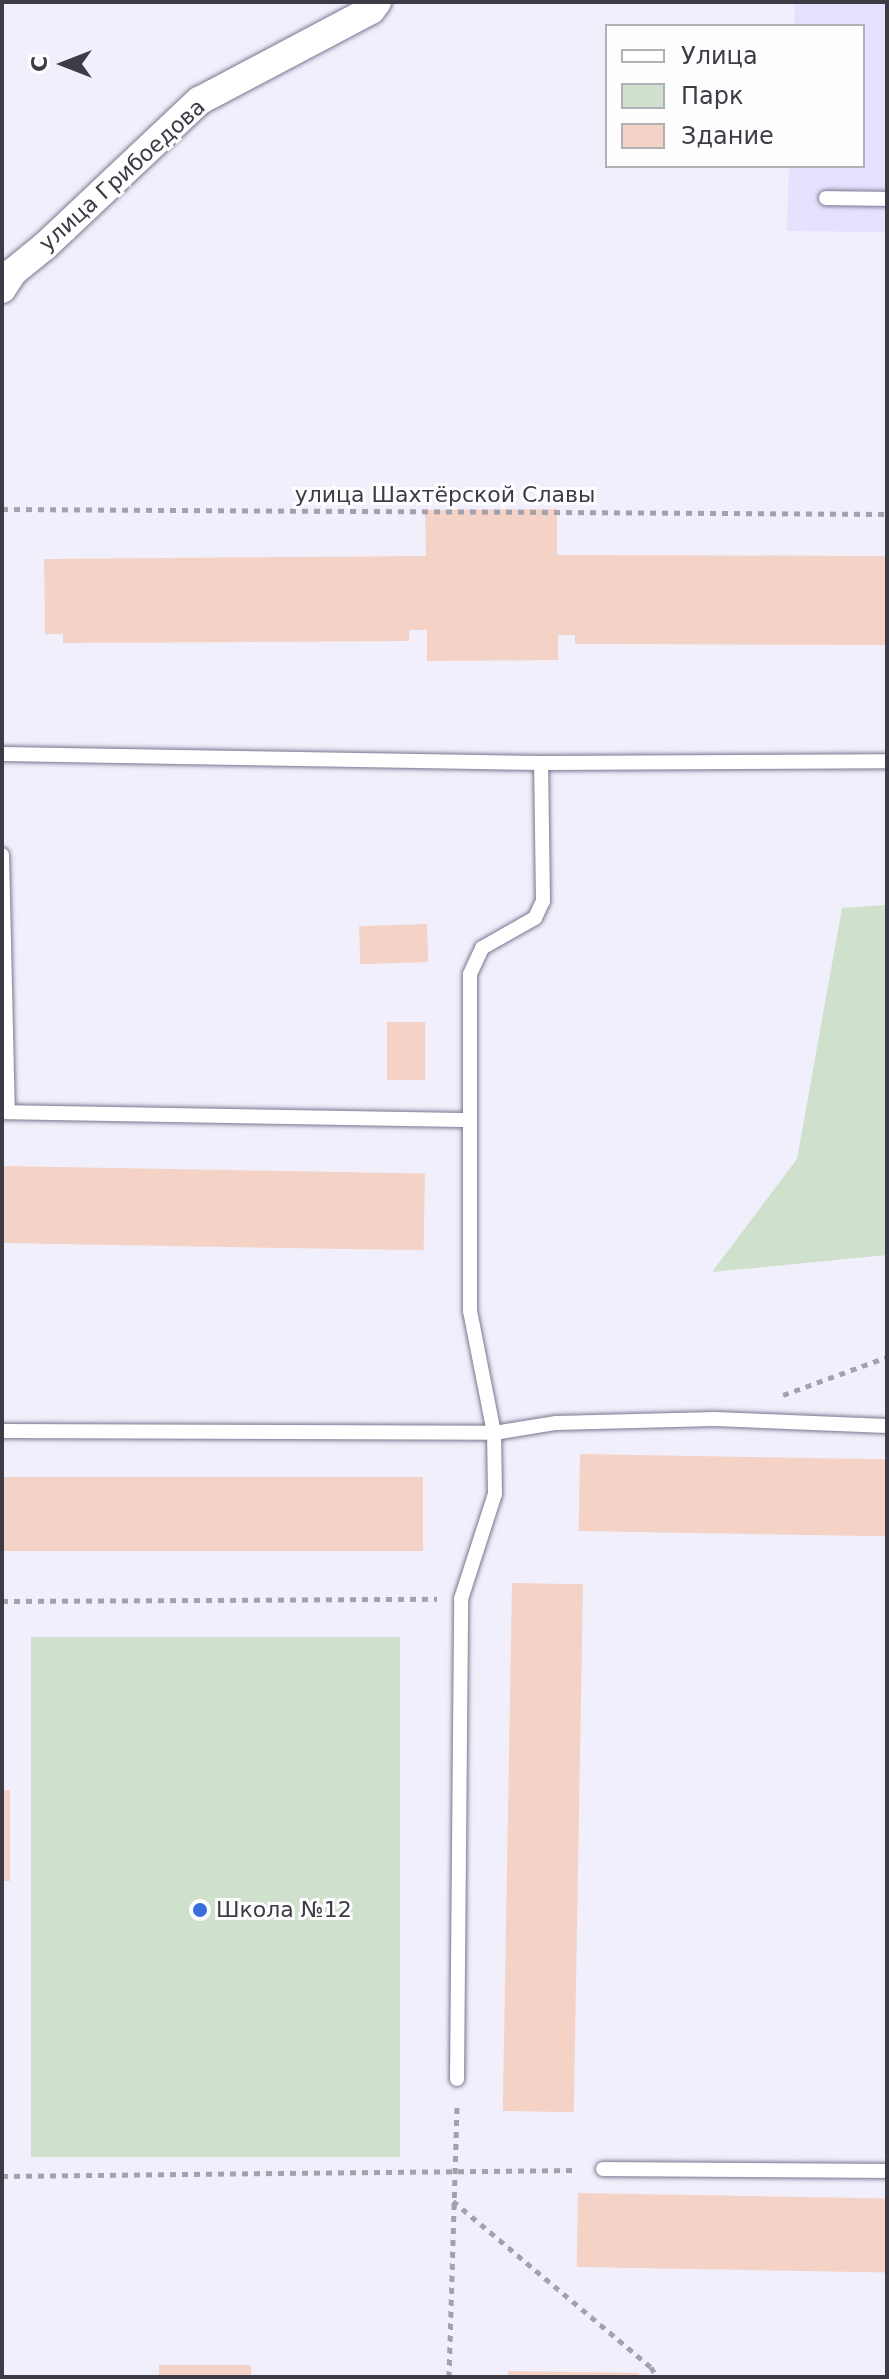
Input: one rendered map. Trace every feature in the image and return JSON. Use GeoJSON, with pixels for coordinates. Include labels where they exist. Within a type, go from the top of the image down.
{"type":"FeatureCollection","features":[{"type":"Feature","properties":{"kind":"street","name":"улица Грибоедова"},"geometry":{"type":"LineString","coordinates":[[2,289],[13,272],[45,246],[199,101],[371,10],[377,2]]}},
{"type":"Feature","properties":{"kind":"lane"},"geometry":{"type":"LineString","coordinates":[[826,198],[887,199]]}},
{"type":"Feature","properties":{"kind":"lane"},"geometry":{"type":"LineString","coordinates":[[2,754],[541,763],[887,761]]}},
{"type":"Feature","properties":{"kind":"lane"},"geometry":{"type":"LineString","coordinates":[[457,2079],[461,1599],[495,1494],[494,1433],[470,1311],[470,974],[482,948],[535,918],[543,901],[541,763]]}},
{"type":"Feature","properties":{"kind":"lane"},"geometry":{"type":"LineString","coordinates":[[2,855],[5,1112],[470,1120]]}},
{"type":"Feature","properties":{"kind":"lane"},"geometry":{"type":"LineString","coordinates":[[2,1431],[494,1433],[556,1423],[699,1419],[887,1426]]}},
{"type":"Feature","properties":{"kind":"lane"},"geometry":{"type":"LineString","coordinates":[[603,2169],[887,2171]]}},
{"type":"Feature","properties":{"kind":"path","name":"улица Шахтёрской Славы"},"geometry":{"type":"LineString","coordinates":[[2,509],[887,514]]}},
{"type":"Feature","properties":{"kind":"path"},"geometry":{"type":"LineString","coordinates":[[773,1399],[887,1357]]}},
{"type":"Feature","properties":{"kind":"path"},"geometry":{"type":"LineString","coordinates":[[2,1601],[461,1599]]}},
{"type":"Feature","properties":{"kind":"path"},"geometry":{"type":"LineString","coordinates":[[449,2377],[457,2079]]}},
{"type":"Feature","properties":{"kind":"path"},"geometry":{"type":"LineString","coordinates":[[2,2176],[603,2169]]}},
{"type":"Feature","properties":{"kind":"path"},"geometry":{"type":"LineString","coordinates":[[452,2200],[651,2367],[657,2377]]}},
{"type":"Feature","properties":{"kind":"shaded area"},"geometry":{"type":"Polygon","coordinates":[[[795,2],[887,2],[887,232],[787,231],[789,168],[865,168],[865,24],[794,24],[795,2]]]}},
{"type":"Feature","properties":{"kind":"green space"},"geometry":{"type":"Polygon","coordinates":[[[887,905],[887,1255],[712,1272],[797,1159],[842,908],[887,905]]]}},
{"type":"Feature","properties":{"kind":"green space","name":"Школа №12"},"geometry":{"type":"Polygon","coordinates":[[[31,1637],[400,1637],[400,2157],[31,2157],[31,1637]]]}},
{"type":"Feature","properties":{"kind":"building"},"geometry":{"type":"Polygon","coordinates":[[[557,509],[557,555],[887,556],[887,645],[575,644],[575,635],[558,635],[558,660],[427,661],[427,630],[409,630],[409,641],[63,643],[63,634],[45,634],[44,559],[426,556],[425,510],[557,509]]]}},
{"type":"Feature","properties":{"kind":"building"},"geometry":{"type":"Polygon","coordinates":[[[427,924],[428,962],[360,964],[359,926],[427,924]]]}},
{"type":"Feature","properties":{"kind":"building"},"geometry":{"type":"Polygon","coordinates":[[[387,1022],[425,1022],[425,1080],[387,1080],[387,1022]]]}},
{"type":"Feature","properties":{"kind":"building"},"geometry":{"type":"Polygon","coordinates":[[[2,1166],[425,1173],[424,1250],[2,1243],[2,1166]]]}},
{"type":"Feature","properties":{"kind":"building"},"geometry":{"type":"Polygon","coordinates":[[[580,1454],[887,1459],[886,1536],[579,1531],[580,1454]]]}},
{"type":"Feature","properties":{"kind":"building"},"geometry":{"type":"Polygon","coordinates":[[[2,1477],[423,1477],[423,1551],[2,1551],[2,1477]]]}},
{"type":"Feature","properties":{"kind":"building"},"geometry":{"type":"Polygon","coordinates":[[[512,1583],[583,1584],[574,2112],[503,2111],[512,1583]]]}},
{"type":"Feature","properties":{"kind":"building"},"geometry":{"type":"Polygon","coordinates":[[[2,1790],[10,1790],[10,1881],[2,1881],[2,1790]]]}},
{"type":"Feature","properties":{"kind":"building"},"geometry":{"type":"Polygon","coordinates":[[[578,2193],[887,2198],[886,2272],[577,2267],[578,2193]]]}},
{"type":"Feature","properties":{"kind":"building"},"geometry":{"type":"Polygon","coordinates":[[[159,2365],[251,2365],[251,2377],[159,2377],[159,2365]]]}},
{"type":"Feature","properties":{"kind":"building"},"geometry":{"type":"Polygon","coordinates":[[[508,2371],[639,2373],[639,2377],[508,2377],[508,2371]]]}},
{"type":"Feature","properties":{"kind":"place","name":"Школа №12"},"geometry":{"type":"Point","coordinates":[200,1910]}}]}
